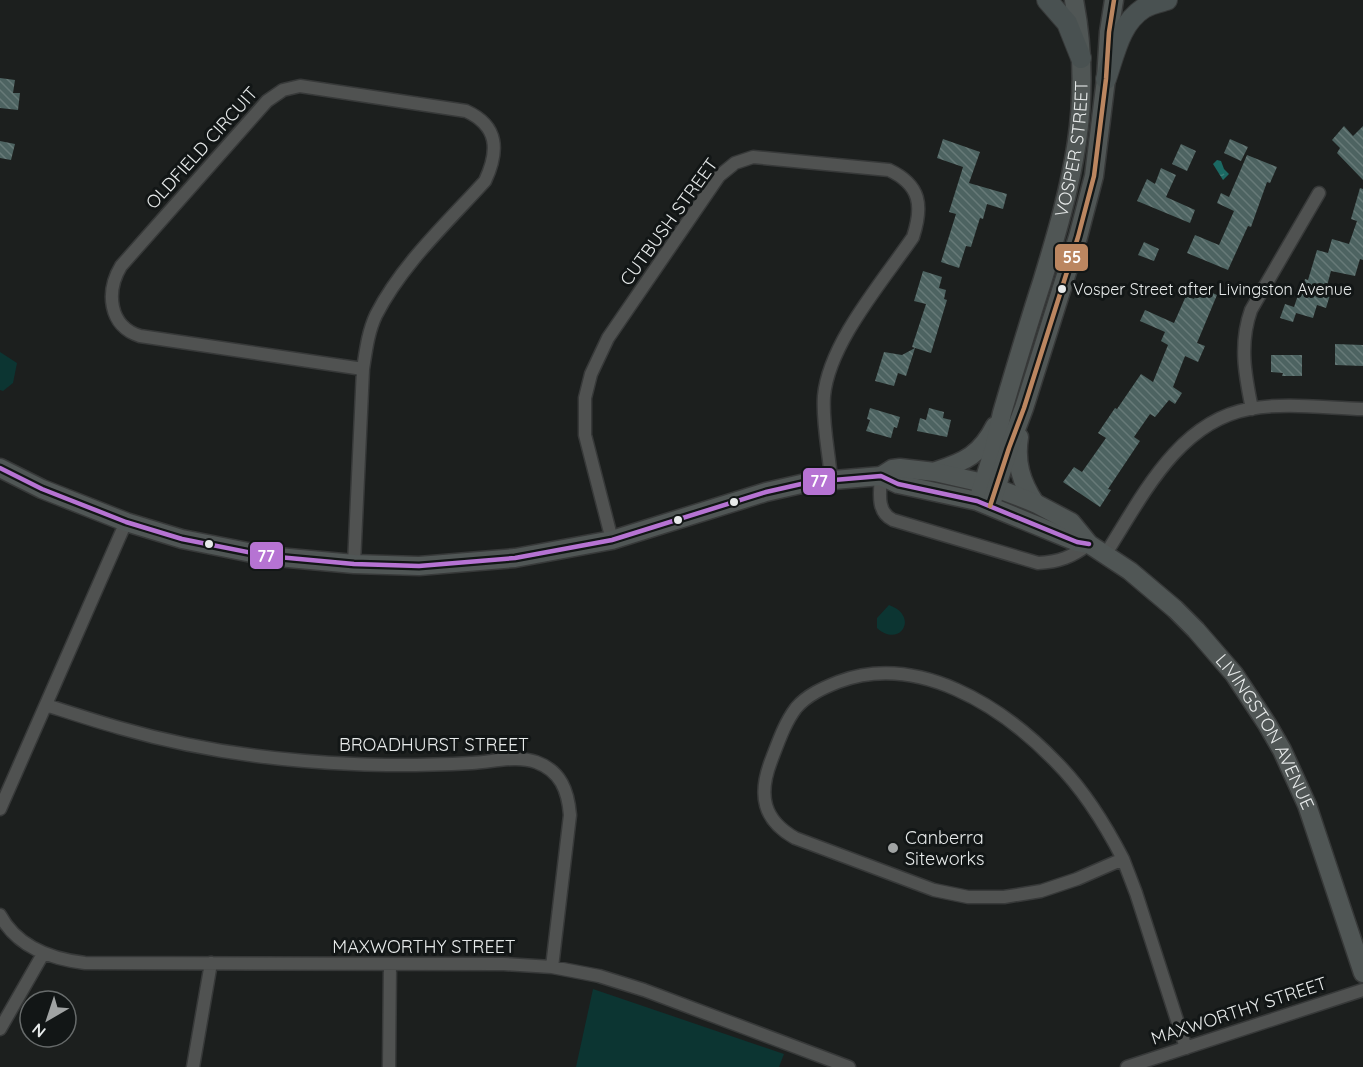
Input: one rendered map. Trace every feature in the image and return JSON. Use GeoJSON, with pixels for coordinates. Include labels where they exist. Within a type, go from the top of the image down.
{"type":"FeatureCollection","features":[{"type":"Feature","properties":{"kind":"main road"},"geometry":{"type":"LineString","coordinates":[[1047,0],[1067,23],[1081,58]]}},
{"type":"Feature","properties":{"kind":"main road"},"geometry":{"type":"LineString","coordinates":[[1106,79],[1127,24],[1145,7],[1167,0]]}},
{"type":"Feature","properties":{"kind":"street","name":"VOSPER STREET"},"geometry":{"type":"LineString","coordinates":[[990,485],[994,449],[1002,412],[1067,201],[1080,126],[1082,79],[1080,27],[1074,0]]}},
{"type":"Feature","properties":{"kind":"street","name":"VOSPER STREET"},"geometry":{"type":"LineString","coordinates":[[984,504],[1024,408],[1078,237],[1094,176],[1114,0]]}},
{"type":"Feature","properties":{"kind":"street","name":"OLDFIELD CIRCUIT"},"geometry":{"type":"LineString","coordinates":[[354,564],[363,369],[367,341],[375,316],[407,268],[484,181],[492,166],[494,141],[489,127],[479,117],[466,111],[300,86],[283,90],[267,101],[121,266],[112,290],[112,306],[117,320],[127,330],[140,336],[363,369]]}},
{"type":"Feature","properties":{"kind":"street","name":"CUTBUSH STREET"},"geometry":{"type":"LineString","coordinates":[[612,540],[585,435],[585,398],[595,361],[608,338],[720,176],[735,163],[753,157],[889,170],[909,182],[917,195],[919,220],[913,237],[848,331],[830,370],[824,405],[831,478]]}},
{"type":"Feature","properties":{"kind":"street"},"geometry":{"type":"LineString","coordinates":[[1252,409],[1244,368],[1243,345],[1247,322],[1251,310],[1319,194]]}},
{"type":"Feature","properties":{"kind":"street"},"geometry":{"type":"LineString","coordinates":[[1105,555],[1164,466],[1181,445],[1215,421],[1239,411],[1252,409],[1278,407],[1363,409]]}},
{"type":"Feature","properties":{"kind":"street"},"geometry":{"type":"LineString","coordinates":[[1024,408],[1017,447],[1018,466],[1023,484],[1035,503]]}},
{"type":"Feature","properties":{"kind":"street"},"geometry":{"type":"LineString","coordinates":[[934,472],[959,464],[974,455],[990,436],[1002,412]]}},
{"type":"Feature","properties":{"kind":"street","name":"LIVINGSTON AVENUE"},"geometry":{"type":"LineString","coordinates":[[0,468],[42,489],[126,522],[210,546],[267,556],[354,564],[419,566],[483,562],[526,556],[612,540],[766,492],[831,478],[881,476],[898,484],[984,504],[1077,542],[1089,544]]}},
{"type":"Feature","properties":{"kind":"street","name":"LIVINGSTON AVENUE"},"geometry":{"type":"LineString","coordinates":[[881,476],[892,469],[900,468],[934,472],[990,485],[1035,503],[1071,522],[1089,544],[1130,571],[1196,630],[1234,674],[1282,750],[1307,805],[1363,973]]}},
{"type":"Feature","properties":{"kind":"street"},"geometry":{"type":"LineString","coordinates":[[881,476],[880,502],[883,512],[893,520],[1038,563],[1064,560],[1089,544]]}},
{"type":"Feature","properties":{"kind":"street"},"geometry":{"type":"LineString","coordinates":[[0,809],[126,522]]}},
{"type":"Feature","properties":{"kind":"street"},"geometry":{"type":"LineString","coordinates":[[1123,859],[1077,879],[1041,891],[1023,894],[1004,897],[968,897],[934,890],[795,838],[781,830],[770,818],[767,810],[764,792],[766,774],[786,724],[797,707],[821,688],[848,678],[876,673],[903,673],[928,678],[982,704],[1021,730],[1056,761],[1086,797],[1112,837],[1123,859],[1136,893],[1186,1048]]}},
{"type":"Feature","properties":{"kind":"street","name":"BROADHURST STREET"},"geometry":{"type":"LineString","coordinates":[[46,705],[157,738],[273,758],[393,765],[474,763],[515,759],[533,761],[549,768],[561,780],[568,796],[570,815],[552,967]]}},
{"type":"Feature","properties":{"kind":"street","name":"MAXWORTHY STREET"},"geometry":{"type":"LineString","coordinates":[[0,915],[13,934],[32,948],[63,961],[85,963],[504,964],[552,967],[599,976],[644,990],[849,1067]]}},
{"type":"Feature","properties":{"kind":"street"},"geometry":{"type":"LineString","coordinates":[[0,1029],[43,954]]}},
{"type":"Feature","properties":{"kind":"street"},"geometry":{"type":"LineString","coordinates":[[193,1067],[211,963]]}},
{"type":"Feature","properties":{"kind":"street"},"geometry":{"type":"LineString","coordinates":[[389,1067],[390,964]]}},
{"type":"Feature","properties":{"kind":"street","name":"MAXWORTHY STREET"},"geometry":{"type":"LineString","coordinates":[[1127,1067],[1363,990]]}},
{"type":"Feature","properties":{"kind":"shaded area"},"geometry":{"type":"Polygon","coordinates":[[[0,352],[17,363],[13,383],[3,391],[0,390],[0,352]]]}},
{"type":"Feature","properties":{"kind":"shaded area"},"geometry":{"type":"Polygon","coordinates":[[[889,605],[898,610],[905,623],[899,633],[893,635],[877,628],[877,618],[889,605]]]}},
{"type":"Feature","properties":{"kind":"shaded area"},"geometry":{"type":"Polygon","coordinates":[[[593,989],[784,1054],[779,1067],[576,1067],[593,989]]]}},
{"type":"Feature","properties":{"kind":"water"},"geometry":{"type":"Polygon","coordinates":[[[1217,160],[1221,161],[1229,174],[1223,180],[1213,164],[1217,160]]]}},
{"type":"Feature","properties":{"kind":"building"},"geometry":{"type":"Polygon","coordinates":[[[0,78],[15,80],[13,93],[20,93],[18,110],[0,108],[0,78]]]}},
{"type":"Feature","properties":{"kind":"building"},"geometry":{"type":"Polygon","coordinates":[[[1344,126],[1353,136],[1363,126],[1363,180],[1337,153],[1340,148],[1332,140],[1344,126]]]}},
{"type":"Feature","properties":{"kind":"building"},"geometry":{"type":"Polygon","coordinates":[[[943,139],[980,152],[969,183],[1007,194],[1003,209],[987,204],[971,247],[966,246],[959,268],[941,262],[956,214],[949,212],[963,167],[937,158],[943,139]]]}},
{"type":"Feature","properties":{"kind":"building"},"geometry":{"type":"Polygon","coordinates":[[[1230,139],[1248,147],[1241,161],[1224,153],[1230,139]]]}},
{"type":"Feature","properties":{"kind":"building"},"geometry":{"type":"Polygon","coordinates":[[[0,141],[15,144],[11,160],[0,158],[0,141]]]}},
{"type":"Feature","properties":{"kind":"building"},"geometry":{"type":"Polygon","coordinates":[[[1181,144],[1196,151],[1187,171],[1172,164],[1181,144]]]}},
{"type":"Feature","properties":{"kind":"building"},"geometry":{"type":"Polygon","coordinates":[[[1247,155],[1277,167],[1270,183],[1267,182],[1251,227],[1248,226],[1228,270],[1187,253],[1195,235],[1219,245],[1234,211],[1217,203],[1221,193],[1229,197],[1247,155]]]}},
{"type":"Feature","properties":{"kind":"building"},"geometry":{"type":"Polygon","coordinates":[[[1161,168],[1176,175],[1166,197],[1195,210],[1190,223],[1137,201],[1147,179],[1155,184],[1161,168]]]}},
{"type":"Feature","properties":{"kind":"building"},"geometry":{"type":"Polygon","coordinates":[[[1360,188],[1363,189],[1363,260],[1360,259],[1355,276],[1331,271],[1325,293],[1330,295],[1326,308],[1317,305],[1313,318],[1296,313],[1293,322],[1280,318],[1285,304],[1294,307],[1305,279],[1308,280],[1317,250],[1328,253],[1332,239],[1349,244],[1357,221],[1351,219],[1360,188]]]}},
{"type":"Feature","properties":{"kind":"building"},"geometry":{"type":"Polygon","coordinates":[[[1144,242],[1159,249],[1154,261],[1138,255],[1144,242]]]}},
{"type":"Feature","properties":{"kind":"building"},"geometry":{"type":"Polygon","coordinates":[[[923,271],[942,277],[939,288],[946,290],[944,299],[947,300],[931,353],[912,347],[926,304],[914,301],[923,271]]]}},
{"type":"Feature","properties":{"kind":"building"},"geometry":{"type":"Polygon","coordinates":[[[1199,287],[1217,295],[1197,343],[1205,346],[1198,362],[1185,356],[1173,387],[1182,393],[1175,404],[1169,400],[1155,417],[1150,414],[1134,437],[1140,441],[1108,489],[1111,490],[1100,507],[1063,482],[1074,467],[1082,472],[1106,438],[1098,433],[1141,374],[1153,382],[1168,345],[1161,341],[1165,332],[1140,321],[1145,310],[1174,323],[1186,296],[1194,299],[1199,287]]]}},
{"type":"Feature","properties":{"kind":"building"},"geometry":{"type":"Polygon","coordinates":[[[1335,344],[1363,345],[1363,366],[1335,365],[1335,344]]]}},
{"type":"Feature","properties":{"kind":"building"},"geometry":{"type":"Polygon","coordinates":[[[915,348],[906,376],[898,373],[894,386],[875,381],[884,352],[902,355],[915,348]]]}},
{"type":"Feature","properties":{"kind":"building"},"geometry":{"type":"Polygon","coordinates":[[[1271,355],[1302,355],[1302,376],[1282,376],[1283,373],[1271,372],[1271,355]]]}},
{"type":"Feature","properties":{"kind":"building"},"geometry":{"type":"Polygon","coordinates":[[[870,408],[900,417],[891,438],[866,431],[870,420],[867,419],[870,408]]]}},
{"type":"Feature","properties":{"kind":"building"},"geometry":{"type":"Polygon","coordinates":[[[929,408],[944,412],[943,418],[951,420],[947,437],[917,431],[920,418],[926,420],[929,408]]]}},
{"type":"Feature","properties":{"kind":"transit line","name":"55"},"geometry":{"type":"LineString","coordinates":[[990,506],[1024,408],[1078,237],[1094,176],[1114,0]]}},
{"type":"Feature","properties":{"kind":"transit line","name":"77"},"geometry":{"type":"LineString","coordinates":[[0,468],[42,489],[126,522],[182,539],[267,556],[354,564],[419,566],[515,558],[612,540],[766,492],[810,482],[881,476],[898,484],[977,501],[1077,542],[1089,544]]}},
{"type":"Feature","properties":{"kind":"place","name":"Vosper Street after Livingston Avenue"},"geometry":{"type":"Point","coordinates":[1062,289]}},
{"type":"Feature","properties":{"kind":"place","name":"Canberra Siteworks"},"geometry":{"type":"Point","coordinates":[893,848]}}]}
